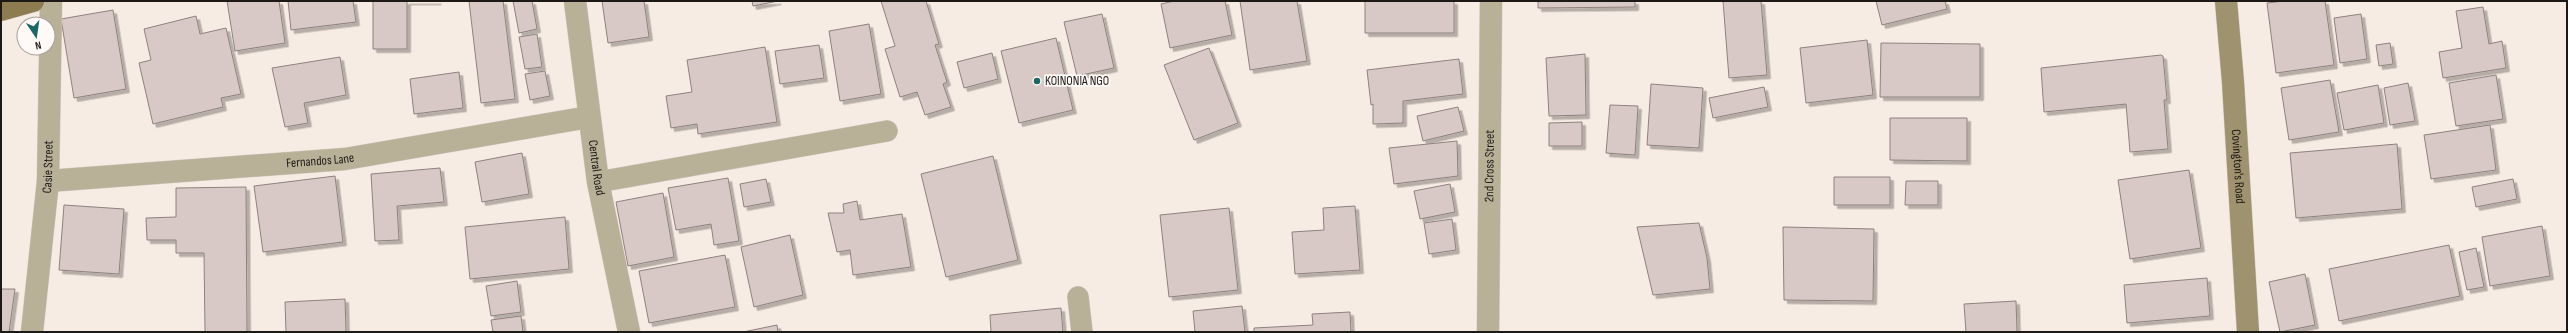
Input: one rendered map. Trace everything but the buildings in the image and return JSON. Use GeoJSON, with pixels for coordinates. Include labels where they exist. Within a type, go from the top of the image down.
{"type":"FeatureCollection","features":[{"type":"Feature","properties":{"kind":"main road"},"geometry":{"type":"LineString","coordinates":[[1,10],[33,1]]}},
{"type":"Feature","properties":{"kind":"main road","name":"Covington's Road"},"geometry":{"type":"LineString","coordinates":[[2226,1],[2233,82],[2248,332]]}},
{"type":"Feature","properties":{"kind":"street","name":"Casie Street"},"geometry":{"type":"LineString","coordinates":[[32,332],[48,181],[51,1]]}},
{"type":"Feature","properties":{"kind":"street","name":"Central Road"},"geometry":{"type":"LineString","coordinates":[[575,1],[598,182],[629,332]]}},
{"type":"Feature","properties":{"kind":"street","name":"2nd Cross Street"},"geometry":{"type":"LineString","coordinates":[[1488,332],[1490,1]]}},
{"type":"Feature","properties":{"kind":"street","name":"Fernandos Lane"},"geometry":{"type":"LineString","coordinates":[[48,181],[345,159],[589,117]]}},
{"type":"Feature","properties":{"kind":"lane"},"geometry":{"type":"LineString","coordinates":[[598,182],[888,131]]}},
{"type":"Feature","properties":{"kind":"lane"},"geometry":{"type":"LineString","coordinates":[[1078,297],[1082,332]]}},
{"type":"Feature","properties":{"kind":"place","name":"KOINONIA NGO"},"geometry":{"type":"Point","coordinates":[1037,81]}}]}
